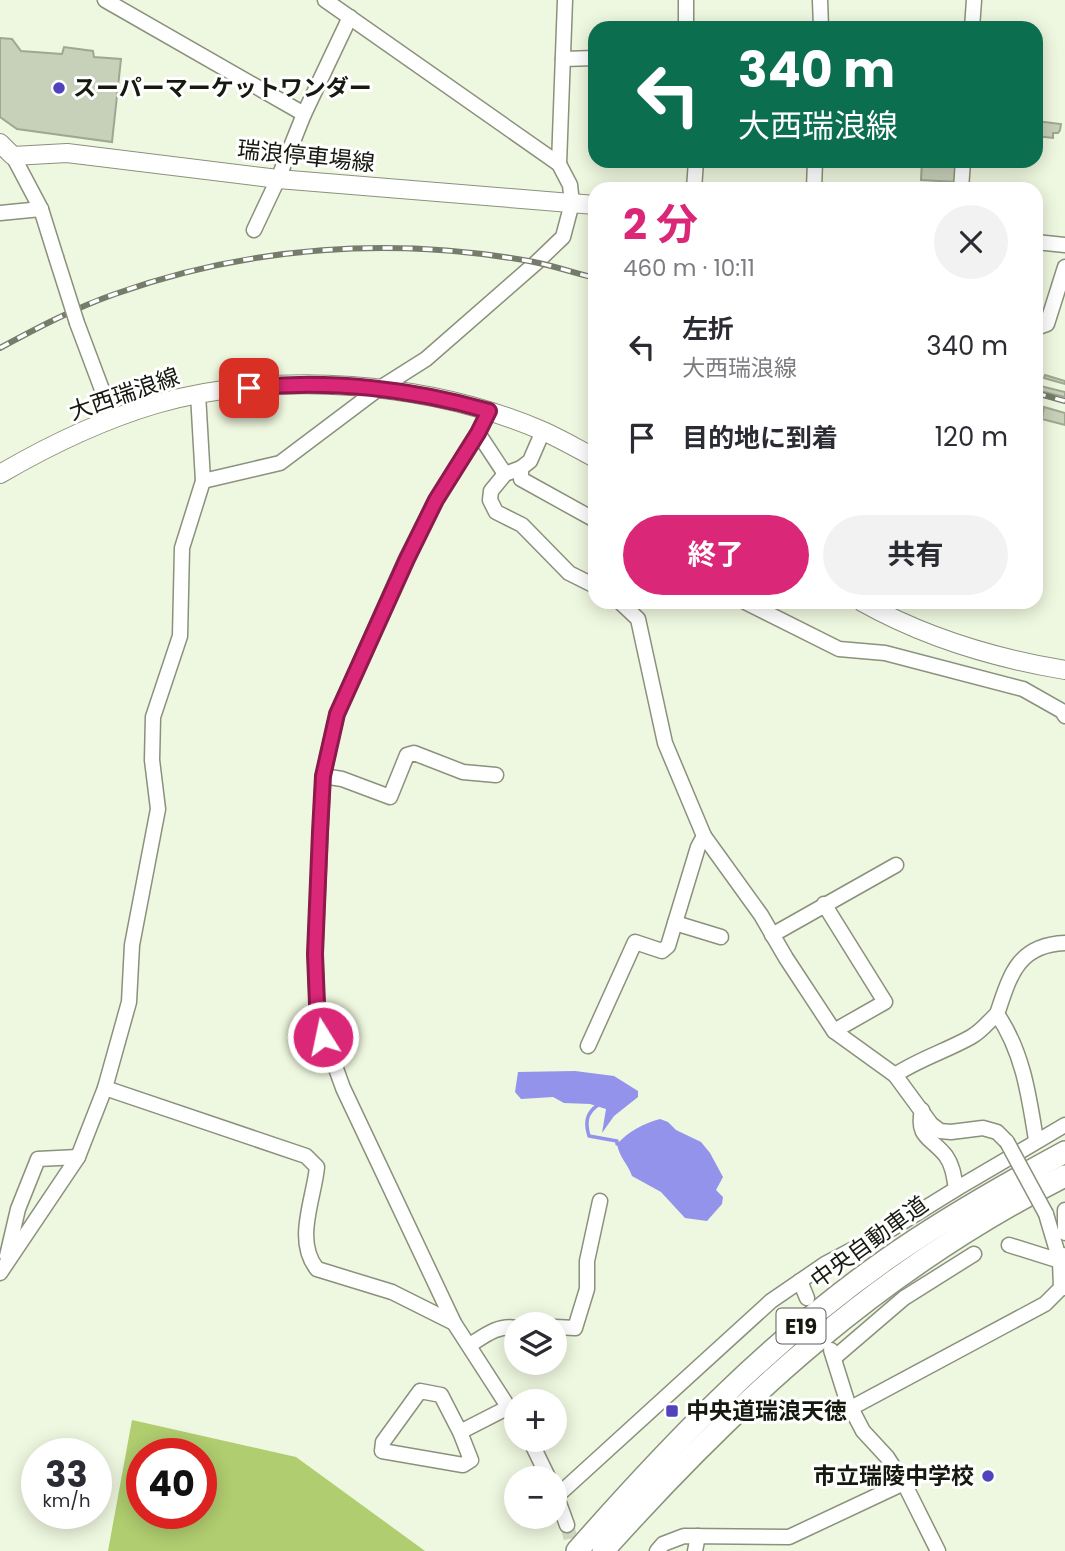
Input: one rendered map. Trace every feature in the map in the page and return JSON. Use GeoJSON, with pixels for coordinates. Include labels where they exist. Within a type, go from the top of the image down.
{"type":"FeatureCollection","features":[{"type":"Feature","properties":{"kind":"highway","name":"中央自動車道"},"geometry":{"type":"LineString","coordinates":[[577,1551],[637,1483],[704,1414],[830,1301],[885,1260],[966,1206],[1065,1152]]}},
{"type":"Feature","properties":{"kind":"highway","name":"中央自動車道"},"geometry":{"type":"LineString","coordinates":[[603,1551],[711,1436],[776,1374],[848,1312],[992,1215],[1065,1175]]}},
{"type":"Feature","properties":{"kind":"main road","name":"瑞浪停車場線"},"geometry":{"type":"LineString","coordinates":[[6,149],[67,153],[278,179],[588,205]]}},
{"type":"Feature","properties":{"kind":"main road","name":"大西瑞浪線"},"geometry":{"type":"LineString","coordinates":[[0,474],[62,441],[113,419],[155,405],[198,394],[283,385],[331,386],[422,395],[489,411],[543,432],[588,454]]}},
{"type":"Feature","properties":{"kind":"main road"},"geometry":{"type":"LineString","coordinates":[[875,609],[912,628],[957,645],[998,657],[1065,670]]}},
{"type":"Feature","properties":{"kind":"street"},"geometry":{"type":"LineString","coordinates":[[105,0],[304,114]]}},
{"type":"Feature","properties":{"kind":"street"},"geometry":{"type":"LineString","coordinates":[[203,481],[280,463],[377,390],[426,359],[563,237],[572,204],[570,185],[559,164],[345,9],[325,0]]}},
{"type":"Feature","properties":{"kind":"street"},"geometry":{"type":"LineString","coordinates":[[559,164],[565,0]]}},
{"type":"Feature","properties":{"kind":"street"},"geometry":{"type":"LineString","coordinates":[[685,21],[686,0]]}},
{"type":"Feature","properties":{"kind":"street"},"geometry":{"type":"LineString","coordinates":[[820,0],[821,21]]}},
{"type":"Feature","properties":{"kind":"street"},"geometry":{"type":"LineString","coordinates":[[972,21],[974,0]]}},
{"type":"Feature","properties":{"kind":"street"},"geometry":{"type":"LineString","coordinates":[[254,230],[278,179],[345,9]]}},
{"type":"Feature","properties":{"kind":"street"},"geometry":{"type":"LineString","coordinates":[[563,59],[588,58]]}},
{"type":"Feature","properties":{"kind":"street"},"geometry":{"type":"LineString","coordinates":[[6,149],[41,209],[77,323],[113,419]]}},
{"type":"Feature","properties":{"kind":"street"},"geometry":{"type":"LineString","coordinates":[[0,214],[41,209]]}},
{"type":"Feature","properties":{"kind":"street"},"geometry":{"type":"LineString","coordinates":[[1043,243],[1065,245]]}},
{"type":"Feature","properties":{"kind":"street"},"geometry":{"type":"LineString","coordinates":[[1043,325],[1047,324],[1065,267]]}},
{"type":"Feature","properties":{"kind":"street"},"geometry":{"type":"LineString","coordinates":[[2,1269],[78,1157],[105,1088],[129,1002],[132,945],[158,809],[152,760],[153,717],[180,636],[182,548],[203,481],[198,394]]}},
{"type":"Feature","properties":{"kind":"street"},"geometry":{"type":"LineString","coordinates":[[489,411],[436,500],[361,657],[337,714],[323,776],[315,954],[317,1004],[323,1037],[343,1088],[454,1323],[504,1400]]}},
{"type":"Feature","properties":{"kind":"street"},"geometry":{"type":"LineString","coordinates":[[543,432],[530,461],[522,468],[505,474],[491,491],[490,500],[496,512],[522,525],[569,573],[588,582]]}},
{"type":"Feature","properties":{"kind":"street"},"geometry":{"type":"LineString","coordinates":[[478,433],[505,474]]}},
{"type":"Feature","properties":{"kind":"street"},"geometry":{"type":"LineString","coordinates":[[522,468],[521,479],[588,516]]}},
{"type":"Feature","properties":{"kind":"street"},"geometry":{"type":"LineString","coordinates":[[627,609],[638,619],[665,743],[704,836],[761,915],[834,1031],[895,1075],[931,1124],[940,1130],[951,1132],[983,1128],[997,1132],[1007,1142],[1046,1214],[1060,1261],[1063,1288],[1045,1304],[851,1408]]}},
{"type":"Feature","properties":{"kind":"street"},"geometry":{"type":"LineString","coordinates":[[759,609],[839,649],[885,653],[1023,689],[1062,711],[1065,716]]}},
{"type":"Feature","properties":{"kind":"street"},"geometry":{"type":"LineString","coordinates":[[952,671],[957,645]]}},
{"type":"Feature","properties":{"kind":"street"},"geometry":{"type":"LineString","coordinates":[[323,776],[342,779],[390,797],[407,755],[414,754],[463,772],[496,775]]}},
{"type":"Feature","properties":{"kind":"street"},"geometry":{"type":"LineString","coordinates":[[587,1046],[635,942],[662,951],[668,946],[698,847],[704,836]]}},
{"type":"Feature","properties":{"kind":"street"},"geometry":{"type":"LineString","coordinates":[[772,934],[896,865]]}},
{"type":"Feature","properties":{"kind":"street"},"geometry":{"type":"LineString","coordinates":[[824,904],[885,1002],[834,1031]]}},
{"type":"Feature","properties":{"kind":"street"},"geometry":{"type":"LineString","coordinates":[[675,923],[721,937]]}},
{"type":"Feature","properties":{"kind":"street"},"geometry":{"type":"LineString","coordinates":[[895,1075],[930,1054],[982,1030],[997,1014],[1012,973],[1025,956],[1037,948],[1065,943]]}},
{"type":"Feature","properties":{"kind":"street"},"geometry":{"type":"LineString","coordinates":[[997,1014],[1010,1033],[1021,1065],[1036,1140]]}},
{"type":"Feature","properties":{"kind":"street"},"geometry":{"type":"LineString","coordinates":[[105,1088],[306,1156],[317,1167],[306,1245],[310,1260],[317,1269],[392,1292],[454,1323]]}},
{"type":"Feature","properties":{"kind":"street"},"geometry":{"type":"LineString","coordinates":[[922,1110],[919,1124],[923,1135],[946,1157],[952,1168],[956,1189]]}},
{"type":"Feature","properties":{"kind":"street"},"geometry":{"type":"LineString","coordinates":[[567,1484],[771,1301],[825,1264],[893,1228],[1065,1125]]}},
{"type":"Feature","properties":{"kind":"street"},"geometry":{"type":"LineString","coordinates":[[2,1269],[18,1209],[38,1158],[78,1157]]}},
{"type":"Feature","properties":{"kind":"street"},"geometry":{"type":"LineString","coordinates":[[567,1328],[575,1328],[587,1289],[587,1261],[600,1201]]}},
{"type":"Feature","properties":{"kind":"street"},"geometry":{"type":"LineString","coordinates":[[1065,1210],[1065,1233]]}},
{"type":"Feature","properties":{"kind":"street"},"geometry":{"type":"LineString","coordinates":[[1060,1261],[1065,1244]]}},
{"type":"Feature","properties":{"kind":"street"},"geometry":{"type":"LineString","coordinates":[[1009,1245],[1060,1261]]}},
{"type":"Feature","properties":{"kind":"street"},"geometry":{"type":"LineString","coordinates":[[938,1551],[904,1483],[887,1457],[863,1431],[848,1404],[836,1373],[832,1353],[904,1297],[974,1254]]}},
{"type":"Feature","properties":{"kind":"street"},"geometry":{"type":"LineString","coordinates":[[800,1281],[807,1298]]}},
{"type":"Feature","properties":{"kind":"street"},"geometry":{"type":"LineString","coordinates":[[470,1345],[504,1327]]}},
{"type":"Feature","properties":{"kind":"street"},"geometry":{"type":"LineString","coordinates":[[420,1391],[442,1395],[460,1432],[471,1460],[463,1465],[382,1451],[383,1442],[420,1391]]}},
{"type":"Feature","properties":{"kind":"street"},"geometry":{"type":"LineString","coordinates":[[460,1432],[504,1416]]}},
{"type":"Feature","properties":{"kind":"street"},"geometry":{"type":"LineString","coordinates":[[657,1551],[663,1544],[684,1536],[789,1537],[904,1483]]}},
{"type":"Feature","properties":{"kind":"street"},"geometry":{"type":"LineString","coordinates":[[695,1551],[698,1536]]}},
{"type":"Feature","properties":{"kind":"green space"},"geometry":{"type":"Polygon","coordinates":[[[132,1420],[212,1438],[129,1438],[132,1420]]]}},
{"type":"Feature","properties":{"kind":"green space"},"geometry":{"type":"Polygon","coordinates":[[[217,1439],[296,1457],[425,1551],[108,1551],[126,1453],[126,1529],[217,1529],[217,1439]]]}},
{"type":"Feature","properties":{"kind":"shaded area"},"geometry":{"type":"Polygon","coordinates":[[[575,1071],[614,1076],[638,1091],[638,1097],[614,1116],[602,1133],[606,1109],[590,1104],[564,1103],[553,1097],[521,1099],[515,1092],[518,1072],[575,1071]]]}},
{"type":"Feature","properties":{"kind":"shaded area"},"geometry":{"type":"Polygon","coordinates":[[[660,1119],[701,1142],[723,1177],[716,1190],[723,1197],[722,1204],[707,1221],[685,1218],[661,1192],[632,1176],[620,1153],[617,1144],[626,1136],[660,1119]]]}},
{"type":"Feature","properties":{"kind":"building","name":"スーパーマーケットワンダー"},"geometry":{"type":"Polygon","coordinates":[[[0,38],[12,39],[21,51],[62,54],[64,47],[93,51],[94,57],[121,59],[112,142],[17,129],[0,117],[0,38]]]}},
{"type":"Feature","properties":{"kind":"building"},"geometry":{"type":"Polygon","coordinates":[[[1043,122],[1061,124],[1058,133],[1053,133],[1053,138],[1043,137],[1043,122]]]}},
{"type":"Feature","properties":{"kind":"building"},"geometry":{"type":"Polygon","coordinates":[[[922,168],[958,168],[957,182],[921,180],[922,168]]]}},
{"type":"Feature","properties":{"kind":"building"},"geometry":{"type":"Polygon","coordinates":[[[1045,375],[1065,381],[1065,384],[1044,378],[1045,375]]]}},
{"type":"Feature","properties":{"kind":"building"},"geometry":{"type":"Polygon","coordinates":[[[1043,387],[1065,392],[1065,397],[1043,392],[1043,387]]]}},
{"type":"Feature","properties":{"kind":"building"},"geometry":{"type":"Polygon","coordinates":[[[1044,407],[1065,413],[1065,425],[1043,419],[1044,407]]]}},
{"type":"Feature","properties":{"kind":"waterway"},"geometry":{"type":"LineString","coordinates":[[598,1105],[587,1119],[589,1136],[617,1141],[617,1144]]}},
{"type":"Feature","properties":{"kind":"tunnel"},"geometry":{"type":"LineString","coordinates":[[567,1525],[574,1551]]}},
{"type":"Feature","properties":{"kind":"railway"},"geometry":{"type":"LineString","coordinates":[[0,348],[71,312],[115,294],[217,265],[270,256],[322,250],[428,249],[534,262],[588,276]]}},
{"type":"Feature","properties":{"kind":"railway"},"geometry":{"type":"LineString","coordinates":[[1043,395],[1065,401]]}},
{"type":"Feature","properties":{"kind":"place","name":"スーパーマーケットワンダー"},"geometry":{"type":"Point","coordinates":[59,88]}},
{"type":"Feature","properties":{"kind":"place","name":"中央道瑞浪天徳"},"geometry":{"type":"Point","coordinates":[672,1411]}},
{"type":"Feature","properties":{"kind":"place","name":"市立瑞陵中学校"},"geometry":{"type":"Point","coordinates":[988,1476]}},
{"type":"Feature","properties":{"kind":"route"},"geometry":{"type":"LineString","coordinates":[[249,388],[274,385],[331,386],[422,395],[489,411],[436,500],[361,657],[337,714],[323,776],[320,832],[315,954],[317,1004],[323,1037]]}}]}
